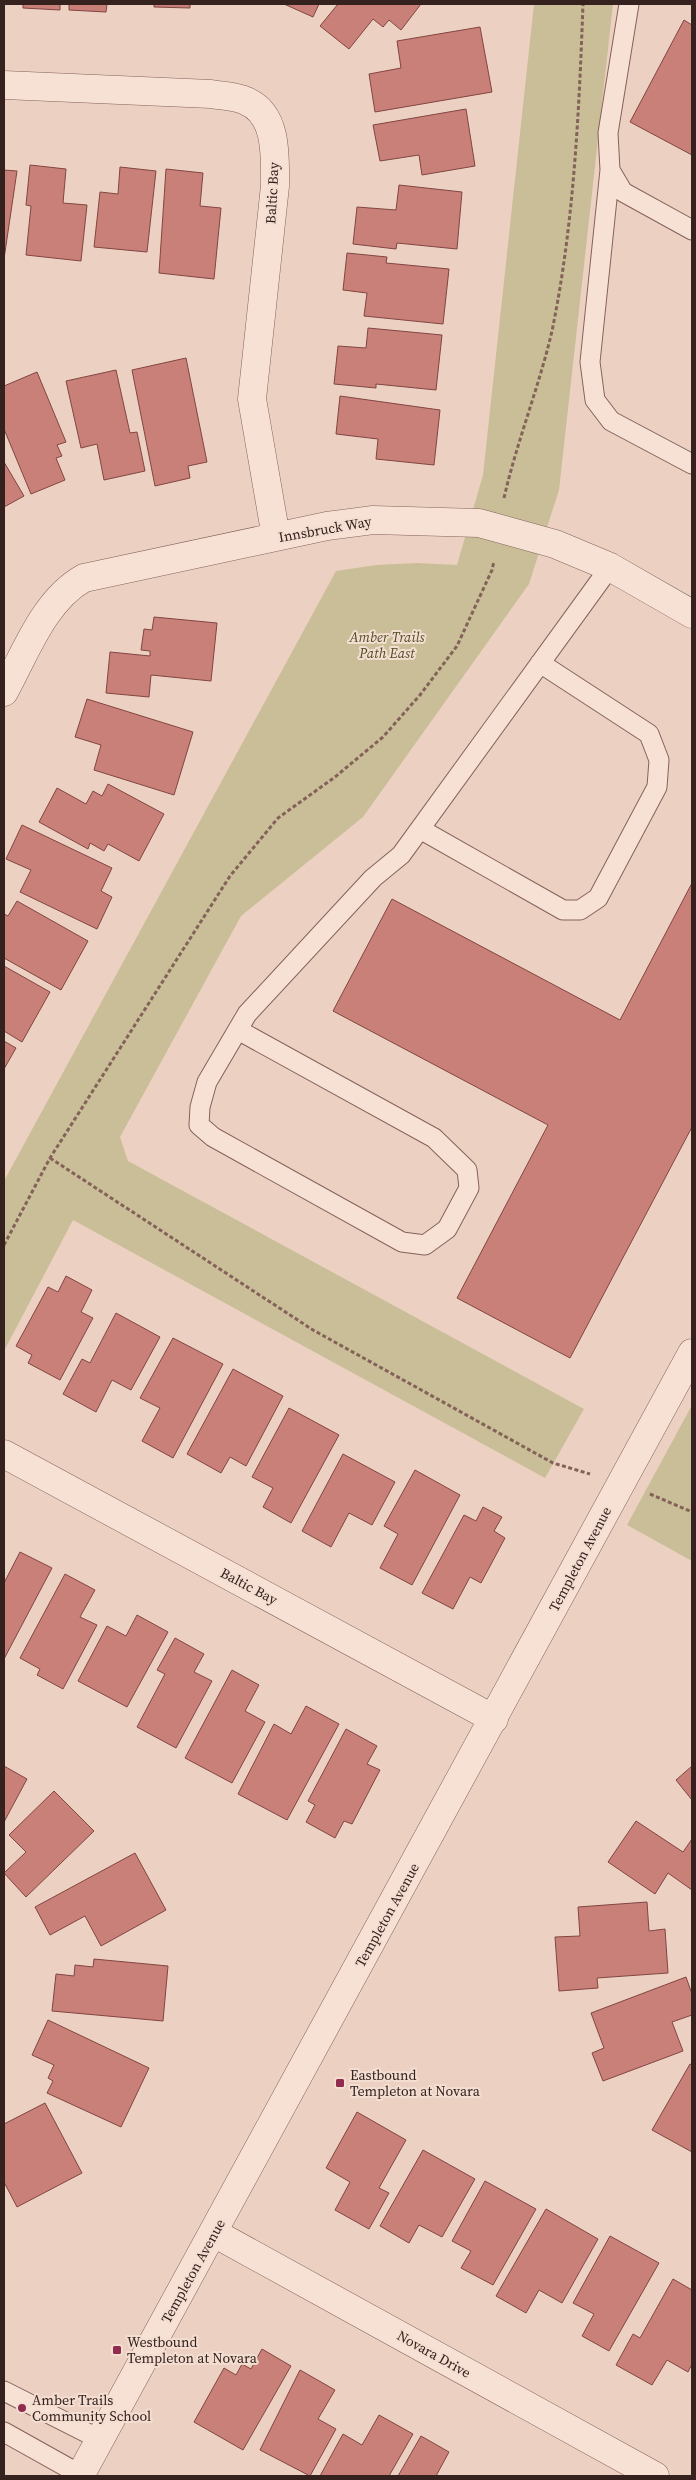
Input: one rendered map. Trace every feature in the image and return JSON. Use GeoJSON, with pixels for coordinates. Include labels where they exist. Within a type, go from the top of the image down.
{"type":"FeatureCollection","features":[{"type":"Feature","properties":{"kind":"street","name":"Baltic Bay"},"geometry":{"type":"LineString","coordinates":[[4,85],[211,94],[245,100],[264,113],[271,133],[275,161],[274,186],[252,399],[276,537]]}},
{"type":"Feature","properties":{"kind":"street","name":"Innsbruck Way"},"geometry":{"type":"LineString","coordinates":[[4,692],[43,620],[59,598],[75,582],[101,573],[276,537],[373,520],[479,523],[499,527],[555,544],[610,567],[692,614]]}},
{"type":"Feature","properties":{"kind":"street","name":"Templeton Avenue"},"geometry":{"type":"LineString","coordinates":[[81,2476],[692,1353]]}},
{"type":"Feature","properties":{"kind":"street","name":"Baltic Bay"},"geometry":{"type":"LineString","coordinates":[[4,1454],[494,1719]]}},
{"type":"Feature","properties":{"kind":"street","name":"Novara Drive"},"geometry":{"type":"LineString","coordinates":[[214,2233],[655,2476]]}},
{"type":"Feature","properties":{"kind":"lane"},"geometry":{"type":"LineString","coordinates":[[629,4],[608,133],[610,170],[590,362],[595,400],[611,421],[692,464]]}},
{"type":"Feature","properties":{"kind":"lane"},"geometry":{"type":"LineString","coordinates":[[610,170],[623,192],[692,230]]}},
{"type":"Feature","properties":{"kind":"lane"},"geometry":{"type":"LineString","coordinates":[[238,1030],[434,1138],[454,1156],[467,1170],[468,1188],[447,1229],[425,1245],[402,1242],[213,1137],[199,1125],[200,1107],[207,1082],[247,1014],[373,878],[401,855],[610,567]]}},
{"type":"Feature","properties":{"kind":"lane"},"geometry":{"type":"LineString","coordinates":[[420,829],[563,910],[580,910],[598,898],[657,787],[659,760],[649,734],[540,662]]}},
{"type":"Feature","properties":{"kind":"lane"},"geometry":{"type":"LineString","coordinates":[[4,2391],[100,2440]]}},
{"type":"Feature","properties":{"kind":"lane"},"geometry":{"type":"LineString","coordinates":[[4,2432],[81,2476]]}},
{"type":"Feature","properties":{"kind":"path"},"geometry":{"type":"LineString","coordinates":[[4,1245],[50,1158],[230,876],[278,818],[335,777],[383,737],[420,695],[458,646],[492,570],[509,474],[545,354],[556,303],[566,246],[576,146],[583,4]]}},
{"type":"Feature","properties":{"kind":"path"},"geometry":{"type":"LineString","coordinates":[[50,1158],[314,1330],[552,1463]]}},
{"type":"Feature","properties":{"kind":"path"},"geometry":{"type":"LineString","coordinates":[[622,1483],[692,1512]]}},
{"type":"Feature","properties":{"kind":"green space","name":"Amber Trails Path East"},"geometry":{"type":"Polygon","coordinates":[[[534,4],[613,4],[559,490],[529,584],[363,817],[241,916],[120,1137],[128,1161],[584,1409],[545,1478],[73,1220],[4,1351],[4,1181],[336,571],[376,565],[417,563],[457,565],[483,475],[534,4]]]}},
{"type":"Feature","properties":{"kind":"green space"},"geometry":{"type":"Polygon","coordinates":[[[692,1405],[692,1561],[627,1525],[692,1405]]]}},
{"type":"Feature","properties":{"kind":"building"},"geometry":{"type":"Polygon","coordinates":[[[23,4],[60,4],[60,10],[23,8],[23,4]]]}},
{"type":"Feature","properties":{"kind":"building"},"geometry":{"type":"Polygon","coordinates":[[[69,4],[107,4],[106,12],[69,10],[69,4]]]}},
{"type":"Feature","properties":{"kind":"building"},"geometry":{"type":"Polygon","coordinates":[[[154,4],[190,4],[190,8],[154,7],[154,4]]]}},
{"type":"Feature","properties":{"kind":"building"},"geometry":{"type":"Polygon","coordinates":[[[284,4],[319,4],[313,17],[284,4]]]}},
{"type":"Feature","properties":{"kind":"building"},"geometry":{"type":"Polygon","coordinates":[[[338,4],[421,4],[401,30],[389,20],[383,27],[373,19],[349,49],[320,26],[338,4]]]}},
{"type":"Feature","properties":{"kind":"building"},"geometry":{"type":"Polygon","coordinates":[[[684,20],[692,25],[692,155],[630,122],[684,20]]]}},
{"type":"Feature","properties":{"kind":"building"},"geometry":{"type":"Polygon","coordinates":[[[480,27],[492,92],[375,112],[369,74],[401,68],[397,41],[480,27]]]}},
{"type":"Feature","properties":{"kind":"building"},"geometry":{"type":"Polygon","coordinates":[[[466,109],[475,166],[422,175],[419,155],[380,161],[373,125],[466,109]]]}},
{"type":"Feature","properties":{"kind":"building"},"geometry":{"type":"Polygon","coordinates":[[[30,165],[66,169],[63,203],[87,205],[81,261],[26,255],[31,206],[26,205],[30,165]]]}},
{"type":"Feature","properties":{"kind":"building"},"geometry":{"type":"Polygon","coordinates":[[[120,167],[156,171],[147,252],[94,247],[100,192],[118,194],[120,167]]]}},
{"type":"Feature","properties":{"kind":"building"},"geometry":{"type":"Polygon","coordinates":[[[166,169],[203,173],[200,206],[221,208],[214,279],[159,273],[166,169]]]}},
{"type":"Feature","properties":{"kind":"building"},"geometry":{"type":"Polygon","coordinates":[[[4,170],[17,171],[4,259],[4,170]]]}},
{"type":"Feature","properties":{"kind":"building"},"geometry":{"type":"Polygon","coordinates":[[[399,185],[462,192],[457,249],[397,243],[396,249],[353,244],[357,207],[396,210],[399,185]]]}},
{"type":"Feature","properties":{"kind":"building"},"geometry":{"type":"Polygon","coordinates":[[[347,253],[387,257],[386,263],[449,269],[443,324],[364,316],[367,293],[343,290],[347,253]]]}},
{"type":"Feature","properties":{"kind":"building"},"geometry":{"type":"Polygon","coordinates":[[[368,328],[442,335],[436,390],[376,384],[376,388],[334,384],[338,346],[366,348],[368,328]]]}},
{"type":"Feature","properties":{"kind":"building"},"geometry":{"type":"Polygon","coordinates":[[[186,358],[207,462],[188,466],[190,478],[155,486],[132,370],[186,358]]]}},
{"type":"Feature","properties":{"kind":"building"},"geometry":{"type":"Polygon","coordinates":[[[116,370],[130,433],[137,432],[145,471],[104,480],[97,444],[81,448],[66,381],[116,370]]]}},
{"type":"Feature","properties":{"kind":"building"},"geometry":{"type":"Polygon","coordinates":[[[37,372],[66,442],[57,445],[62,456],[56,458],[65,480],[31,494],[4,429],[4,386],[37,372]]]}},
{"type":"Feature","properties":{"kind":"building"},"geometry":{"type":"Polygon","coordinates":[[[340,396],[440,410],[434,465],[376,459],[378,439],[336,434],[340,396]]]}},
{"type":"Feature","properties":{"kind":"building"},"geometry":{"type":"Polygon","coordinates":[[[4,462],[24,496],[4,507],[4,462]]]}},
{"type":"Feature","properties":{"kind":"building"},"geometry":{"type":"Polygon","coordinates":[[[154,617],[217,623],[211,681],[151,675],[149,697],[106,693],[110,652],[150,656],[150,651],[141,650],[144,629],[152,630],[154,617]]]}},
{"type":"Feature","properties":{"kind":"building"},"geometry":{"type":"Polygon","coordinates":[[[87,699],[193,732],[174,795],[94,770],[101,745],[75,737],[87,699]]]}},
{"type":"Feature","properties":{"kind":"building"},"geometry":{"type":"Polygon","coordinates":[[[108,784],[164,814],[139,861],[108,844],[104,851],[90,843],[88,849],[39,822],[57,788],[86,804],[93,791],[102,796],[108,784]]]}},
{"type":"Feature","properties":{"kind":"building"},"geometry":{"type":"Polygon","coordinates":[[[22,825],[112,868],[101,891],[112,897],[97,929],[20,892],[31,870],[6,859],[22,825]]]}},
{"type":"Feature","properties":{"kind":"building"},"geometry":{"type":"Polygon","coordinates":[[[692,883],[692,1127],[570,1358],[457,1298],[548,1125],[333,1011],[392,899],[620,1020],[692,883]]]}},
{"type":"Feature","properties":{"kind":"building"},"geometry":{"type":"Polygon","coordinates":[[[17,901],[88,941],[61,990],[4,958],[4,914],[8,916],[17,901]]]}},
{"type":"Feature","properties":{"kind":"building"},"geometry":{"type":"Polygon","coordinates":[[[4,966],[50,992],[22,1042],[4,1031],[4,966]]]}},
{"type":"Feature","properties":{"kind":"building"},"geometry":{"type":"Polygon","coordinates":[[[4,1041],[16,1048],[4,1069],[4,1041]]]}},
{"type":"Feature","properties":{"kind":"building"},"geometry":{"type":"Polygon","coordinates":[[[66,1276],[92,1290],[81,1312],[93,1318],[60,1380],[28,1363],[32,1355],[16,1346],[48,1287],[58,1292],[66,1276]]]}},
{"type":"Feature","properties":{"kind":"building"},"geometry":{"type":"Polygon","coordinates":[[[116,1313],[160,1337],[131,1390],[112,1380],[96,1412],[63,1394],[82,1359],[90,1363],[116,1313]]]}},
{"type":"Feature","properties":{"kind":"building"},"geometry":{"type":"Polygon","coordinates":[[[173,1338],[223,1364],[173,1458],[142,1441],[160,1408],[140,1398],[173,1338]]]}},
{"type":"Feature","properties":{"kind":"building"},"geometry":{"type":"Polygon","coordinates":[[[233,1369],[283,1396],[246,1466],[230,1457],[221,1473],[187,1454],[233,1369]]]}},
{"type":"Feature","properties":{"kind":"building"},"geometry":{"type":"Polygon","coordinates":[[[289,1408],[339,1435],[291,1523],[263,1507],[273,1488],[252,1477],[289,1408]]]}},
{"type":"Feature","properties":{"kind":"building"},"geometry":{"type":"Polygon","coordinates":[[[343,1454],[395,1482],[372,1525],[349,1513],[331,1547],[302,1531],[343,1454]]]}},
{"type":"Feature","properties":{"kind":"building"},"geometry":{"type":"Polygon","coordinates":[[[415,1470],[460,1495],[412,1585],[380,1568],[398,1534],[384,1526],[415,1470]]]}},
{"type":"Feature","properties":{"kind":"building"},"geometry":{"type":"Polygon","coordinates":[[[483,1507],[502,1517],[494,1531],[505,1538],[481,1583],[470,1577],[453,1609],[422,1593],[464,1515],[476,1521],[483,1507]]]}},
{"type":"Feature","properties":{"kind":"building"},"geometry":{"type":"Polygon","coordinates":[[[20,1552],[52,1568],[4,1659],[4,1583],[20,1552]]]}},
{"type":"Feature","properties":{"kind":"building"},"geometry":{"type":"Polygon","coordinates":[[[65,1574],[95,1590],[80,1617],[97,1625],[63,1689],[37,1675],[40,1669],[20,1658],[65,1574]]]}},
{"type":"Feature","properties":{"kind":"building"},"geometry":{"type":"Polygon","coordinates":[[[137,1615],[168,1632],[127,1707],[78,1681],[107,1626],[126,1636],[137,1615]]]}},
{"type":"Feature","properties":{"kind":"building"},"geometry":{"type":"Polygon","coordinates":[[[175,1638],[204,1654],[194,1672],[212,1681],[176,1748],[137,1727],[165,1674],[157,1670],[175,1638]]]}},
{"type":"Feature","properties":{"kind":"building"},"geometry":{"type":"Polygon","coordinates":[[[232,1670],[259,1685],[245,1711],[265,1722],[232,1783],[185,1758],[232,1670]]]}},
{"type":"Feature","properties":{"kind":"building"},"geometry":{"type":"Polygon","coordinates":[[[306,1706],[339,1724],[287,1820],[238,1794],[274,1724],[291,1734],[306,1706]]]}},
{"type":"Feature","properties":{"kind":"building"},"geometry":{"type":"Polygon","coordinates":[[[346,1729],[377,1746],[367,1764],[380,1770],[352,1824],[344,1821],[335,1838],[306,1822],[315,1805],[308,1801],[346,1729]]]}},
{"type":"Feature","properties":{"kind":"building"},"geometry":{"type":"Polygon","coordinates":[[[4,1766],[27,1779],[4,1822],[4,1766]]]}},
{"type":"Feature","properties":{"kind":"building"},"geometry":{"type":"Polygon","coordinates":[[[692,1766],[692,1800],[676,1780],[692,1766]]]}},
{"type":"Feature","properties":{"kind":"building"},"geometry":{"type":"Polygon","coordinates":[[[54,1791],[94,1831],[26,1897],[4,1873],[26,1852],[9,1835],[54,1791]]]}},
{"type":"Feature","properties":{"kind":"building"},"geometry":{"type":"Polygon","coordinates":[[[636,1821],[683,1852],[692,1839],[692,1890],[668,1873],[655,1894],[608,1862],[636,1821]]]}},
{"type":"Feature","properties":{"kind":"building"},"geometry":{"type":"Polygon","coordinates":[[[135,1853],[166,1910],[101,1946],[85,1916],[50,1935],[35,1907],[135,1853]]]}},
{"type":"Feature","properties":{"kind":"building"},"geometry":{"type":"Polygon","coordinates":[[[647,1902],[649,1931],[665,1929],[668,1973],[597,1978],[598,1988],[559,1991],[555,1937],[580,1936],[578,1907],[647,1902]]]}},
{"type":"Feature","properties":{"kind":"building"},"geometry":{"type":"Polygon","coordinates":[[[94,1959],[168,1966],[163,2021],[52,2011],[56,1974],[74,1976],[75,1965],[93,1967],[94,1959]]]}},
{"type":"Feature","properties":{"kind":"building"},"geometry":{"type":"Polygon","coordinates":[[[686,1977],[692,1994],[692,2015],[672,2022],[683,2051],[603,2081],[592,2053],[604,2048],[591,2013],[686,1977]]]}},
{"type":"Feature","properties":{"kind":"building"},"geometry":{"type":"Polygon","coordinates":[[[48,2020],[149,2068],[121,2127],[47,2093],[53,2081],[48,2078],[54,2065],[32,2055],[48,2020]]]}},
{"type":"Feature","properties":{"kind":"building"},"geometry":{"type":"Polygon","coordinates":[[[690,2064],[692,2065],[692,2152],[652,2130],[690,2064]]]}},
{"type":"Feature","properties":{"kind":"building"},"geometry":{"type":"Polygon","coordinates":[[[45,2103],[82,2173],[17,2207],[4,2182],[4,2124],[45,2103]]]}},
{"type":"Feature","properties":{"kind":"building"},"geometry":{"type":"Polygon","coordinates":[[[357,2112],[406,2140],[379,2188],[389,2193],[369,2229],[335,2210],[350,2182],[326,2168],[357,2112]]]}},
{"type":"Feature","properties":{"kind":"building"},"geometry":{"type":"Polygon","coordinates":[[[423,2150],[475,2179],[442,2237],[419,2225],[409,2243],[380,2226],[423,2150]]]}},
{"type":"Feature","properties":{"kind":"building"},"geometry":{"type":"Polygon","coordinates":[[[485,2181],[536,2209],[493,2285],[461,2268],[471,2251],[452,2241],[485,2181]]]}},
{"type":"Feature","properties":{"kind":"building"},"geometry":{"type":"Polygon","coordinates":[[[546,2209],[598,2239],[562,2303],[539,2290],[526,2313],[496,2296],[546,2209]]]}},
{"type":"Feature","properties":{"kind":"building"},"geometry":{"type":"Polygon","coordinates":[[[610,2236],[659,2263],[609,2351],[582,2336],[594,2314],[573,2303],[610,2236]]]}},
{"type":"Feature","properties":{"kind":"building"},"geometry":{"type":"Polygon","coordinates":[[[673,2279],[692,2290],[692,2364],[688,2372],[667,2360],[652,2385],[616,2365],[633,2334],[640,2338],[673,2279]]]}},
{"type":"Feature","properties":{"kind":"building"},"geometry":{"type":"Polygon","coordinates":[[[262,2349],[291,2366],[243,2450],[194,2422],[224,2368],[236,2375],[242,2364],[251,2369],[262,2349]]]}},
{"type":"Feature","properties":{"kind":"building"},"geometry":{"type":"Polygon","coordinates":[[[300,2370],[335,2390],[318,2419],[336,2429],[310,2476],[260,2450],[300,2370]]]}},
{"type":"Feature","properties":{"kind":"building"},"geometry":{"type":"Polygon","coordinates":[[[379,2415],[413,2434],[389,2476],[320,2476],[343,2434],[362,2445],[379,2415]]]}},
{"type":"Feature","properties":{"kind":"building"},"geometry":{"type":"Polygon","coordinates":[[[421,2436],[449,2452],[436,2476],[398,2476],[421,2436]]]}},
{"type":"Feature","properties":{"kind":"place","name":"Eastbound Templeton at Novara"},"geometry":{"type":"Point","coordinates":[340,2083]}},
{"type":"Feature","properties":{"kind":"place","name":"Westbound Templeton at Novara"},"geometry":{"type":"Point","coordinates":[117,2350]}},
{"type":"Feature","properties":{"kind":"place","name":"Amber Trails Community School"},"geometry":{"type":"Point","coordinates":[22,2408]}}]}
